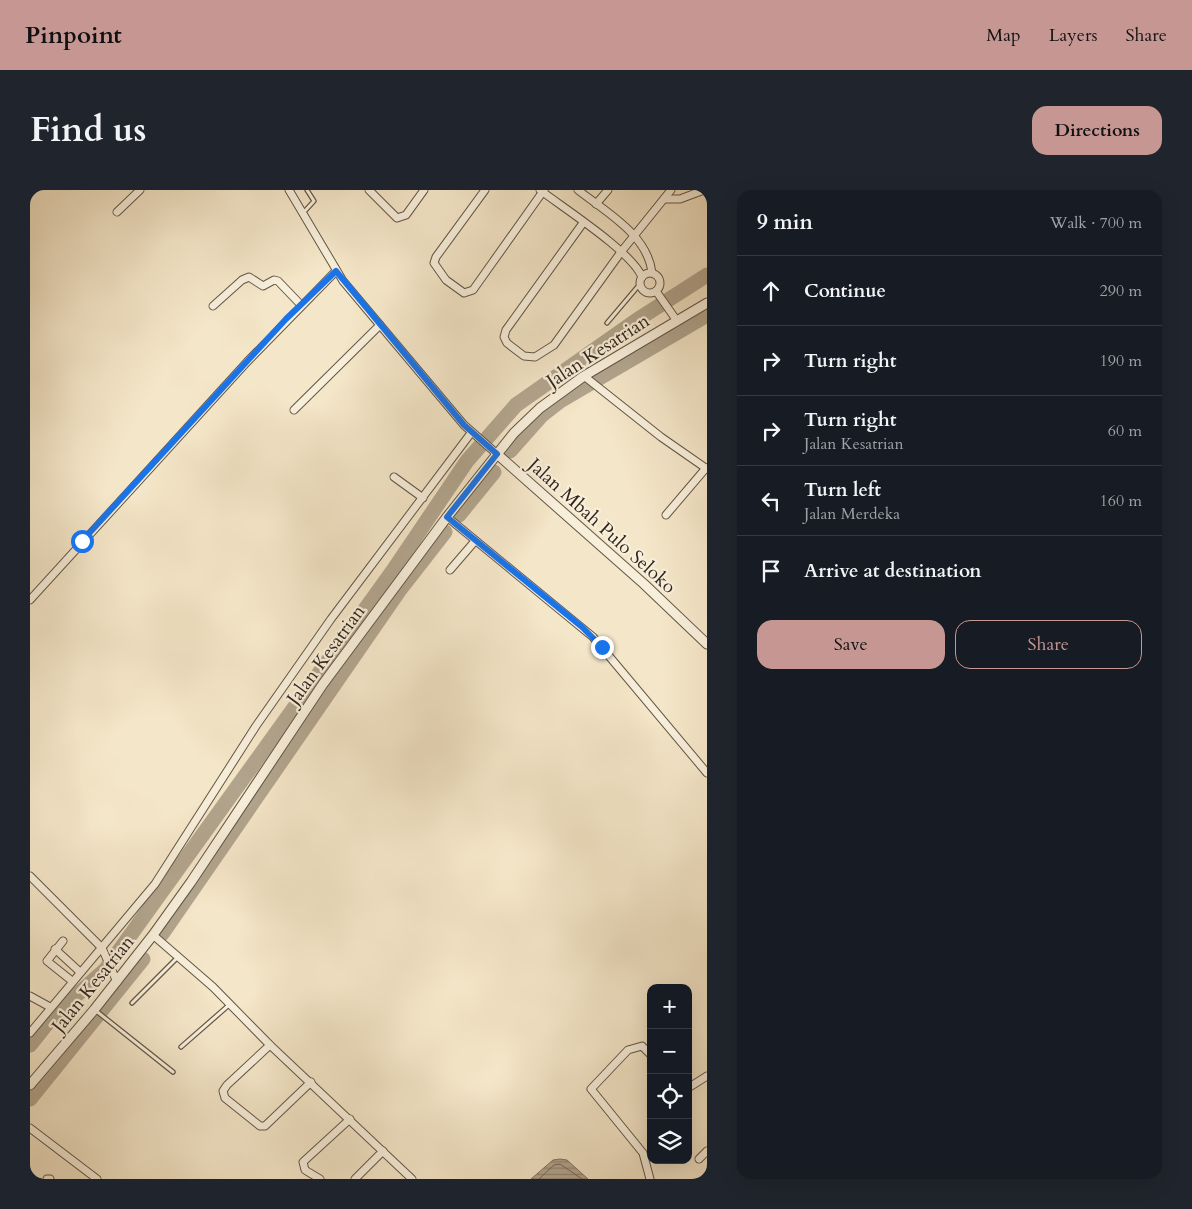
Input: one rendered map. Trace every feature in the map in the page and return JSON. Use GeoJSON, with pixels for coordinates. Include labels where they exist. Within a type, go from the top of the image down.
{"type":"FeatureCollection","features":[{"type":"Feature","properties":{"kind":"street"},"geometry":{"type":"LineString","coordinates":[[117,212],[140,190]]}},
{"type":"Feature","properties":{"kind":"street"},"geometry":{"type":"LineString","coordinates":[[289,190],[304,212],[336,271],[474,436],[497,454]]}},
{"type":"Feature","properties":{"kind":"street"},"geometry":{"type":"LineString","coordinates":[[368,190],[397,218],[406,215],[424,190]]}},
{"type":"Feature","properties":{"kind":"street"},"geometry":{"type":"LineString","coordinates":[[485,190],[436,257],[434,264],[446,280],[464,293],[473,290],[542,191],[622,252],[639,270],[645,291],[656,291]]}},
{"type":"Feature","properties":{"kind":"street"},"geometry":{"type":"LineString","coordinates":[[578,190],[634,235],[650,259],[652,273],[660,281],[656,291]]}},
{"type":"Feature","properties":{"kind":"street"},"geometry":{"type":"LineString","coordinates":[[596,204],[608,190]]}},
{"type":"Feature","properties":{"kind":"street"},"geometry":{"type":"LineString","coordinates":[[583,223],[506,330],[504,337],[514,350],[530,358],[542,354],[554,345],[634,235],[671,190]]}},
{"type":"Feature","properties":{"kind":"street"},"geometry":{"type":"LineString","coordinates":[[664,199],[680,199],[704,190]]}},
{"type":"Feature","properties":{"kind":"street"},"geometry":{"type":"LineString","coordinates":[[30,600],[301,305],[336,271]]}},
{"type":"Feature","properties":{"kind":"street"},"geometry":{"type":"LineString","coordinates":[[641,281],[652,273]]}},
{"type":"Feature","properties":{"kind":"street"},"geometry":{"type":"LineString","coordinates":[[213,306],[242,280],[248,277],[262,286],[278,281],[301,305]]}},
{"type":"Feature","properties":{"kind":"street"},"geometry":{"type":"LineString","coordinates":[[656,291],[675,318]]}},
{"type":"Feature","properties":{"kind":"street","name":"Jalan Kesatrian"},"geometry":{"type":"LineString","coordinates":[[30,1085],[117,982],[157,938],[323,684],[452,521],[497,454],[527,420],[675,318],[707,303]]}},
{"type":"Feature","properties":{"kind":"street"},"geometry":{"type":"LineString","coordinates":[[294,410],[380,325]]}},
{"type":"Feature","properties":{"kind":"street"},"geometry":{"type":"LineString","coordinates":[[586,379],[706,468],[666,515]]}},
{"type":"Feature","properties":{"kind":"street"},"geometry":{"type":"LineString","coordinates":[[30,1033],[72,981],[103,950],[155,884],[256,726],[418,495],[474,436]]}},
{"type":"Feature","properties":{"kind":"street","name":"Jalan Mbah Pulo Seloko"},"geometry":{"type":"LineString","coordinates":[[497,454],[707,644]]}},
{"type":"Feature","properties":{"kind":"street"},"geometry":{"type":"LineString","coordinates":[[394,477],[418,495]]}},
{"type":"Feature","properties":{"kind":"street"},"geometry":{"type":"LineString","coordinates":[[452,521],[593,637],[707,773]]}},
{"type":"Feature","properties":{"kind":"street"},"geometry":{"type":"LineString","coordinates":[[450,570],[475,541]]}},
{"type":"Feature","properties":{"kind":"street"},"geometry":{"type":"LineString","coordinates":[[30,876],[103,950],[117,982]]}},
{"type":"Feature","properties":{"kind":"street"},"geometry":{"type":"LineString","coordinates":[[157,938],[212,987],[270,1045],[412,1179]]}},
{"type":"Feature","properties":{"kind":"street"},"geometry":{"type":"LineString","coordinates":[[63,941],[55,949],[48,961],[72,981]]}},
{"type":"Feature","properties":{"kind":"street"},"geometry":{"type":"LineString","coordinates":[[55,949],[80,972]]}},
{"type":"Feature","properties":{"kind":"street"},"geometry":{"type":"LineString","coordinates":[[30,996],[50,1007]]}},
{"type":"Feature","properties":{"kind":"street"},"geometry":{"type":"LineString","coordinates":[[270,1045],[227,1085],[223,1091],[225,1098],[260,1126],[265,1126],[311,1082]]}},
{"type":"Feature","properties":{"kind":"street"},"geometry":{"type":"LineString","coordinates":[[647,1051],[642,1046],[628,1050],[591,1089],[643,1153],[650,1179]]}},
{"type":"Feature","properties":{"kind":"street"},"geometry":{"type":"LineString","coordinates":[[692,1085],[707,1076]]}},
{"type":"Feature","properties":{"kind":"street"},"geometry":{"type":"LineString","coordinates":[[320,1179],[305,1170],[303,1162],[350,1119]]}},
{"type":"Feature","properties":{"kind":"street"},"geometry":{"type":"LineString","coordinates":[[30,1128],[97,1179]]}},
{"type":"Feature","properties":{"kind":"street"},"geometry":{"type":"LineString","coordinates":[[355,1179],[383,1151]]}},
{"type":"Feature","properties":{"kind":"street"},"geometry":{"type":"LineString","coordinates":[[699,1159],[707,1151]]}},
{"type":"Feature","properties":{"kind":"lane"},"geometry":{"type":"LineString","coordinates":[[304,212],[314,202],[306,190]]}},
{"type":"Feature","properties":{"kind":"lane"},"geometry":{"type":"LineString","coordinates":[[607,323],[641,281]]}},
{"type":"Feature","properties":{"kind":"lane"},"geometry":{"type":"LineString","coordinates":[[132,1004],[178,957]]}},
{"type":"Feature","properties":{"kind":"lane"},"geometry":{"type":"LineString","coordinates":[[182,1047],[229,1005]]}},
{"type":"Feature","properties":{"kind":"lane"},"geometry":{"type":"LineString","coordinates":[[94,1010],[135,1045],[172,1072]]}},
{"type":"Feature","properties":{"kind":"water"},"geometry":{"type":"Polygon","coordinates":[[[553,1160],[567,1160],[588,1179],[531,1179],[553,1160]]]}},
{"type":"Feature","properties":{"kind":"waterway"},"geometry":{"type":"LineString","coordinates":[[30,1045],[53,1016],[106,969],[392,572],[467,461],[516,405],[640,318],[707,275]]}},
{"type":"Feature","properties":{"kind":"waterway"},"geometry":{"type":"LineString","coordinates":[[510,451],[542,415],[560,401],[707,315]]}},
{"type":"Feature","properties":{"kind":"waterway"},"geometry":{"type":"LineString","coordinates":[[459,515],[494,472]]}},
{"type":"Feature","properties":{"kind":"waterway"},"geometry":{"type":"LineString","coordinates":[[162,934],[399,591],[445,532]]}},
{"type":"Feature","properties":{"kind":"waterway"},"geometry":{"type":"LineString","coordinates":[[101,1011],[143,959]]}},
{"type":"Feature","properties":{"kind":"waterway"},"geometry":{"type":"LineString","coordinates":[[30,1099],[97,1016]]}},
{"type":"Feature","properties":{"kind":"route"},"geometry":{"type":"LineString","coordinates":[[82,541],[286,319],[336,271],[348,288],[471,433],[497,454],[447,517],[582,627],[602,647]]}}]}
